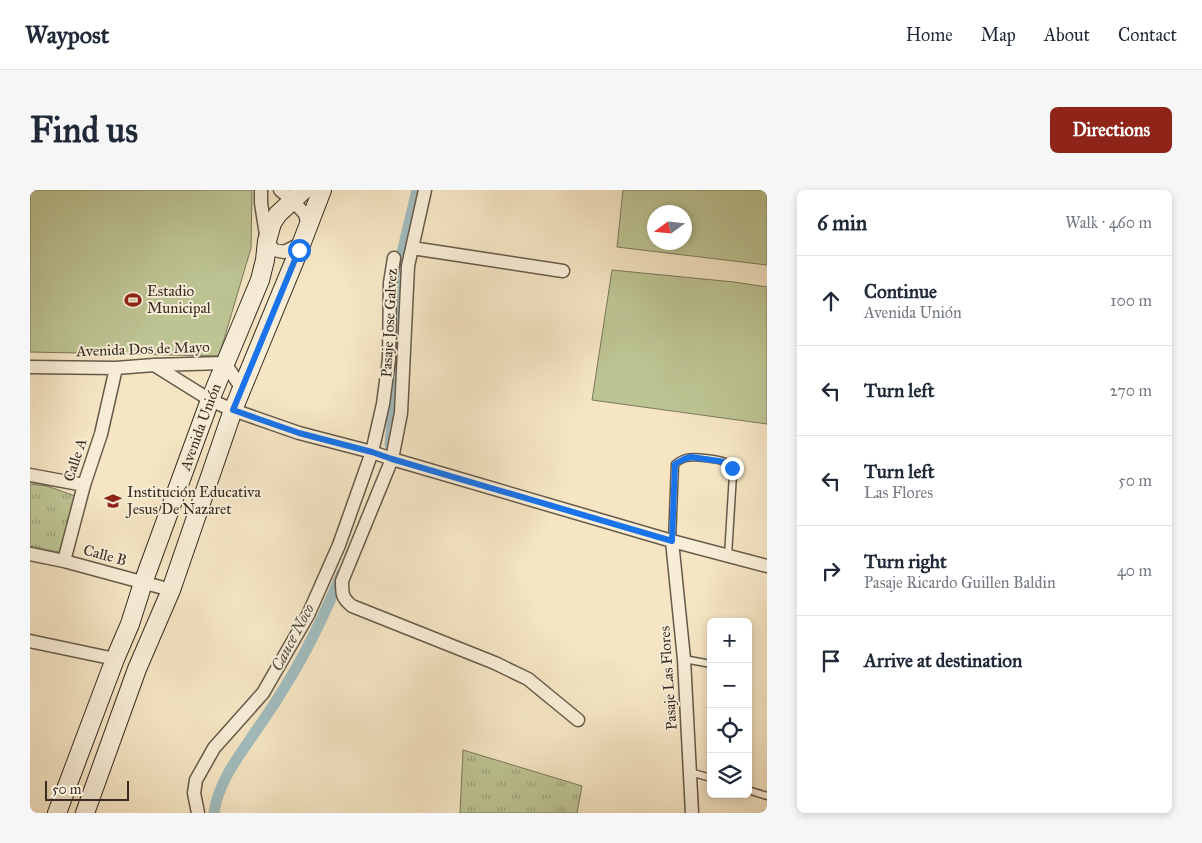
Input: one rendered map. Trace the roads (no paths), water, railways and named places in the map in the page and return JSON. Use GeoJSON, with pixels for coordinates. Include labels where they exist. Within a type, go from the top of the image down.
{"type":"FeatureCollection","features":[{"type":"Feature","properties":{"kind":"main road","name":"Avenida Unión"},"geometry":{"type":"LineString","coordinates":[[85,813],[137,669],[171,590],[233,410],[322,190]]}},
{"type":"Feature","properties":{"kind":"main road","name":"Avenida Unión"},"geometry":{"type":"LineString","coordinates":[[57,813],[130,624],[143,583],[210,400],[260,280],[272,223],[292,194]]}},
{"type":"Feature","properties":{"kind":"street"},"geometry":{"type":"LineString","coordinates":[[261,190],[267,240],[274,250],[284,252],[305,235],[305,214],[292,194]]}},
{"type":"Feature","properties":{"kind":"street","name":"Pasaje Jose Galvez"},"geometry":{"type":"LineString","coordinates":[[425,190],[408,266],[401,413],[392,459],[342,581],[344,600],[352,606],[495,663],[528,679],[578,720]]}},
{"type":"Feature","properties":{"kind":"street"},"geometry":{"type":"LineString","coordinates":[[412,248],[562,271]]}},
{"type":"Feature","properties":{"kind":"street"},"geometry":{"type":"LineString","coordinates":[[198,813],[194,793],[196,780],[214,748],[263,693],[308,616],[339,545],[372,452],[383,404],[389,359],[390,283],[394,258]]}},
{"type":"Feature","properties":{"kind":"street","name":"Avenida Dos de Mayo"},"geometry":{"type":"LineString","coordinates":[[30,367],[116,368],[225,363],[242,389]]}},
{"type":"Feature","properties":{"kind":"street"},"geometry":{"type":"LineString","coordinates":[[154,365],[210,400],[299,433],[372,452],[672,541],[767,566]]}},
{"type":"Feature","properties":{"kind":"street","name":"Calle A"},"geometry":{"type":"LineString","coordinates":[[64,561],[84,484],[101,434],[116,368]]}},
{"type":"Feature","properties":{"kind":"street"},"geometry":{"type":"LineString","coordinates":[[30,475],[84,484]]}},
{"type":"Feature","properties":{"kind":"street","name":"Pasaje Las Flores"},"geometry":{"type":"LineString","coordinates":[[672,541],[684,659],[692,813]]}},
{"type":"Feature","properties":{"kind":"street","name":"Calle B"},"geometry":{"type":"LineString","coordinates":[[30,554],[64,561],[171,590]]}},
{"type":"Feature","properties":{"kind":"street"},"geometry":{"type":"LineString","coordinates":[[30,642],[115,659]]}},
{"type":"Feature","properties":{"kind":"lane"},"geometry":{"type":"LineString","coordinates":[[672,541],[675,464],[691,457],[727,463],[732,468],[733,474],[728,556]]}},
{"type":"Feature","properties":{"kind":"lane"},"geometry":{"type":"LineString","coordinates":[[684,659],[707,663]]}},
{"type":"Feature","properties":{"kind":"lane"},"geometry":{"type":"LineString","coordinates":[[690,772],[707,777]]}},
{"type":"Feature","properties":{"kind":"lane"},"geometry":{"type":"LineString","coordinates":[[752,791],[767,796]]}},
{"type":"Feature","properties":{"kind":"waterway","name":"Cauce Noco"},"geometry":{"type":"LineString","coordinates":[[390,445],[395,382],[396,286],[399,265],[417,190]]}},
{"type":"Feature","properties":{"kind":"waterway","name":"Cauce Noco"},"geometry":{"type":"LineString","coordinates":[[214,813],[226,776],[295,670],[320,622],[342,573]]}},
{"type":"Feature","properties":{"kind":"place","name":"Estadio Municipal"},"geometry":{"type":"Point","coordinates":[133,300]}},
{"type":"Feature","properties":{"kind":"place","name":"Institución Educativa Jesus De Nazaret"},"geometry":{"type":"Point","coordinates":[113,501]}}]}
